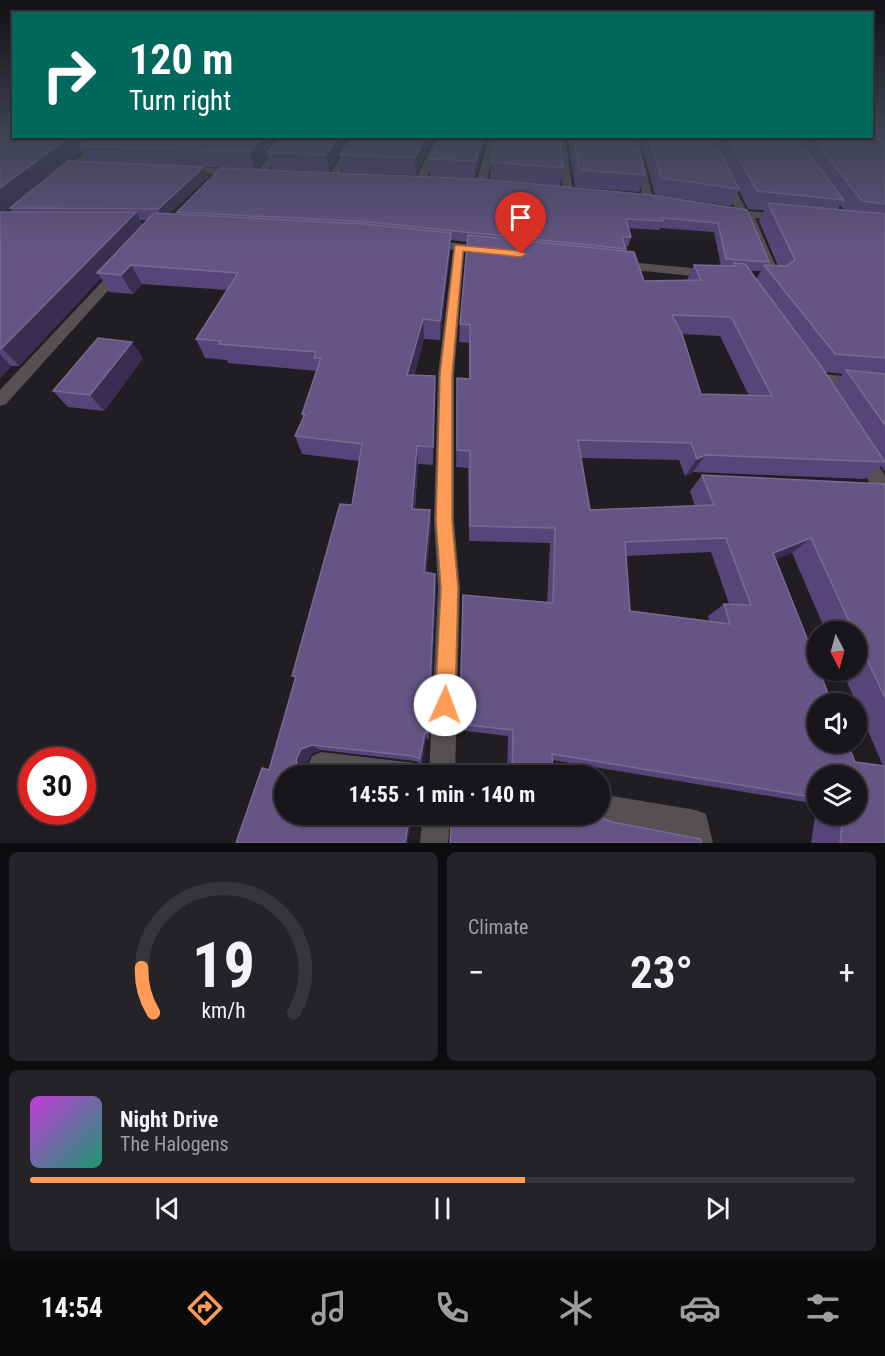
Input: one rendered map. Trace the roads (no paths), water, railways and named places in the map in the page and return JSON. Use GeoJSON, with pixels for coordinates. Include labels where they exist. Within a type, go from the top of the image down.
{"type":"FeatureCollection","features":[{"type":"Feature","properties":{"kind":"street"},"geometry":{"type":"LineString","coordinates":[[56,179],[68,168]]}},
{"type":"Feature","properties":{"kind":"street"},"geometry":{"type":"LineString","coordinates":[[175,170],[217,176],[264,173],[268,168]]}},
{"type":"Feature","properties":{"kind":"street"},"geometry":{"type":"LineString","coordinates":[[333,176],[338,168]]}},
{"type":"Feature","properties":{"kind":"street"},"geometry":{"type":"LineString","coordinates":[[422,168],[415,179],[433,180]]}},
{"type":"Feature","properties":{"kind":"street"},"geometry":{"type":"LineString","coordinates":[[469,182],[486,184],[489,168]]}},
{"type":"Feature","properties":{"kind":"street"},"geometry":{"type":"LineString","coordinates":[[562,168],[562,191],[579,193]]}},
{"type":"Feature","properties":{"kind":"street"},"geometry":{"type":"LineString","coordinates":[[641,168],[648,199]]}},
{"type":"Feature","properties":{"kind":"street"},"geometry":{"type":"LineString","coordinates":[[720,168],[745,213],[775,278],[752,278]]}},
{"type":"Feature","properties":{"kind":"street"},"geometry":{"type":"LineString","coordinates":[[636,198],[659,201]]}},
{"type":"Feature","properties":{"kind":"street"},"geometry":{"type":"LineString","coordinates":[[730,210],[791,218]]}},
{"type":"Feature","properties":{"kind":"street"},"geometry":{"type":"LineString","coordinates":[[414,242],[500,252]]}},
{"type":"Feature","properties":{"kind":"street"},"geometry":{"type":"LineString","coordinates":[[442,765],[449,588],[444,520],[446,375],[459,248]]}},
{"type":"Feature","properties":{"kind":"street"},"geometry":{"type":"LineString","coordinates":[[0,399],[131,258]]}},
{"type":"Feature","properties":{"kind":"street"},"geometry":{"type":"LineString","coordinates":[[602,263],[729,276]]}},
{"type":"Feature","properties":{"kind":"street"},"geometry":{"type":"LineString","coordinates":[[801,362],[826,399]]}},
{"type":"Feature","properties":{"kind":"street"},"geometry":{"type":"LineString","coordinates":[[813,379],[885,385]]}},
{"type":"Feature","properties":{"kind":"street"},"geometry":{"type":"LineString","coordinates":[[852,440],[885,490]]}},
{"type":"Feature","properties":{"kind":"street"},"geometry":{"type":"LineString","coordinates":[[860,489],[885,490]]}},
{"type":"Feature","properties":{"kind":"street"},"geometry":{"type":"LineString","coordinates":[[610,809],[696,824],[699,843]]}},
{"type":"Feature","properties":{"kind":"street"},"geometry":{"type":"LineString","coordinates":[[434,843],[436,825]]}}]}
